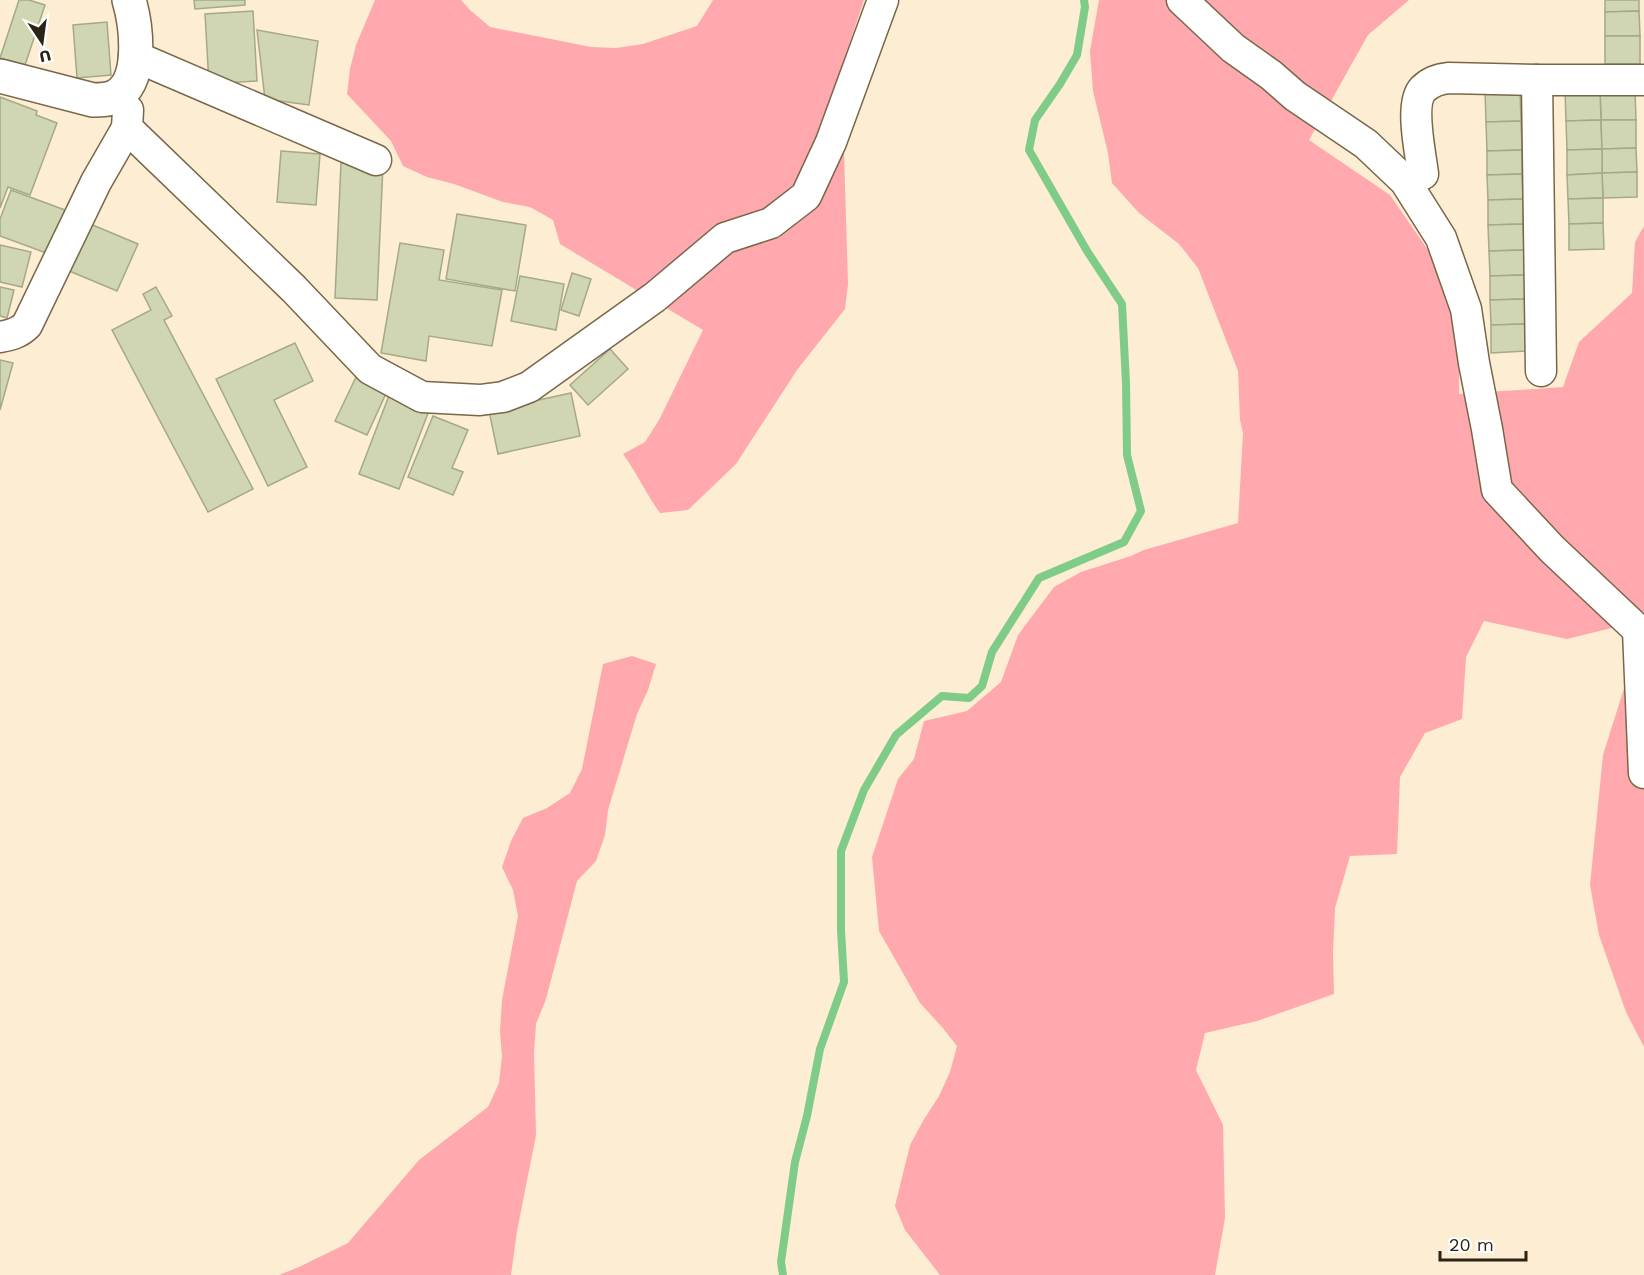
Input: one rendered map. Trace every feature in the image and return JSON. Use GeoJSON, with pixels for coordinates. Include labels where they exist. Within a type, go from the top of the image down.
{"type":"FeatureCollection","features":[{"type":"Feature","properties":{"kind":"street"},"geometry":{"type":"LineString","coordinates":[[0,76],[93,100],[107,100],[118,95],[132,74],[136,42],[129,0]]}},
{"type":"Feature","properties":{"kind":"street"},"geometry":{"type":"LineString","coordinates":[[127,128],[294,289],[370,369],[422,397],[480,400],[503,397],[538,381],[655,297],[726,238],[771,223],[806,196],[831,142],[883,0]]}},
{"type":"Feature","properties":{"kind":"street"},"geometry":{"type":"LineString","coordinates":[[1182,0],[1233,48],[1271,75],[1294,96],[1366,144],[1405,181],[1441,238],[1466,309],[1497,489],[1552,549],[1638,630],[1644,773]]}},
{"type":"Feature","properties":{"kind":"street"},"geometry":{"type":"LineString","coordinates":[[134,56],[376,160]]}},
{"type":"Feature","properties":{"kind":"street"},"geometry":{"type":"LineString","coordinates":[[1423,174],[1416,104],[1422,90],[1437,79],[1644,80]]}},
{"type":"Feature","properties":{"kind":"street"},"geometry":{"type":"LineString","coordinates":[[1537,80],[1541,371]]}},
{"type":"Feature","properties":{"kind":"street"},"geometry":{"type":"LineString","coordinates":[[0,337],[21,331],[27,325],[96,182],[127,128],[129,114],[124,89]]}},
{"type":"Feature","properties":{"kind":"shaded area"},"geometry":{"type":"Polygon","coordinates":[[[375,0],[461,0],[490,27],[591,47],[616,48],[643,44],[697,26],[713,0],[864,0],[823,122],[844,152],[848,284],[845,309],[797,370],[736,464],[688,510],[660,513],[623,454],[645,442],[659,420],[703,330],[560,244],[553,220],[530,207],[503,202],[427,177],[403,166],[391,141],[347,94],[356,45],[375,0]]]}},
{"type":"Feature","properties":{"kind":"shaded area"},"geometry":{"type":"Polygon","coordinates":[[[1099,0],[1409,0],[1368,35],[1309,140],[1390,195],[1444,273],[1459,338],[1459,394],[1563,387],[1579,342],[1632,293],[1635,242],[1644,226],[1644,620],[1567,639],[1484,621],[1466,657],[1462,719],[1425,733],[1400,777],[1397,854],[1350,856],[1335,908],[1334,994],[1257,1021],[1205,1033],[1196,1070],[1223,1125],[1225,1218],[1215,1275],[940,1275],[905,1230],[895,1206],[910,1145],[939,1096],[950,1072],[957,1046],[920,1003],[879,931],[872,857],[898,779],[914,759],[924,721],[967,711],[1001,682],[1018,635],[1054,587],[1081,572],[1144,550],[1238,523],[1243,433],[1240,420],[1238,371],[1198,268],[1179,244],[1139,213],[1112,183],[1108,153],[1093,91],[1090,51],[1099,0]]]}},
{"type":"Feature","properties":{"kind":"shaded area"},"geometry":{"type":"Polygon","coordinates":[[[1644,625],[1644,1047],[1626,1012],[1599,935],[1590,885],[1603,755],[1644,625]]]}},
{"type":"Feature","properties":{"kind":"shaded area"},"geometry":{"type":"Polygon","coordinates":[[[632,656],[656,664],[637,714],[608,810],[605,835],[596,861],[577,881],[546,999],[536,1024],[534,1053],[536,1135],[517,1231],[511,1275],[279,1275],[348,1243],[419,1160],[488,1107],[499,1083],[502,1056],[500,1031],[502,1000],[518,916],[513,890],[502,867],[511,841],[523,818],[547,808],[570,793],[582,769],[603,664],[632,656]]]}},
{"type":"Feature","properties":{"kind":"building"},"geometry":{"type":"Polygon","coordinates":[[[19,0],[29,0],[45,5],[25,65],[0,58],[19,0]]]}},
{"type":"Feature","properties":{"kind":"building"},"geometry":{"type":"Polygon","coordinates":[[[194,0],[245,0],[245,5],[195,9],[194,0]]]}},
{"type":"Feature","properties":{"kind":"building"},"geometry":{"type":"Polygon","coordinates":[[[1605,0],[1639,0],[1639,11],[1605,12],[1605,0]]]}},
{"type":"Feature","properties":{"kind":"building"},"geometry":{"type":"Polygon","coordinates":[[[253,11],[257,81],[209,84],[205,14],[253,11]]]}},
{"type":"Feature","properties":{"kind":"building"},"geometry":{"type":"Polygon","coordinates":[[[1639,11],[1640,36],[1605,36],[1605,12],[1639,11]]]}},
{"type":"Feature","properties":{"kind":"building"},"geometry":{"type":"Polygon","coordinates":[[[107,22],[111,75],[77,78],[73,25],[107,22]]]}},
{"type":"Feature","properties":{"kind":"building"},"geometry":{"type":"Polygon","coordinates":[[[257,30],[318,41],[309,105],[265,99],[257,30]]]}},
{"type":"Feature","properties":{"kind":"building"},"geometry":{"type":"Polygon","coordinates":[[[1605,36],[1640,36],[1640,64],[1605,64],[1605,36]]]}},
{"type":"Feature","properties":{"kind":"building"},"geometry":{"type":"Polygon","coordinates":[[[1635,89],[1636,120],[1601,120],[1600,90],[1635,89]]]}},
{"type":"Feature","properties":{"kind":"building"},"geometry":{"type":"Polygon","coordinates":[[[1600,90],[1601,120],[1566,121],[1565,91],[1600,90]]]}},
{"type":"Feature","properties":{"kind":"building"},"geometry":{"type":"Polygon","coordinates":[[[1485,91],[1520,91],[1521,121],[1486,122],[1485,91]]]}},
{"type":"Feature","properties":{"kind":"building"},"geometry":{"type":"Polygon","coordinates":[[[0,97],[37,111],[36,115],[57,123],[30,195],[8,187],[0,208],[0,97]]]}},
{"type":"Feature","properties":{"kind":"building"},"geometry":{"type":"Polygon","coordinates":[[[1601,120],[1602,149],[1567,150],[1566,121],[1601,120]]]}},
{"type":"Feature","properties":{"kind":"building"},"geometry":{"type":"Polygon","coordinates":[[[1601,120],[1636,120],[1636,148],[1602,149],[1601,120]]]}},
{"type":"Feature","properties":{"kind":"building"},"geometry":{"type":"Polygon","coordinates":[[[1521,121],[1522,150],[1487,151],[1486,122],[1521,121]]]}},
{"type":"Feature","properties":{"kind":"building"},"geometry":{"type":"Polygon","coordinates":[[[1636,148],[1637,172],[1602,173],[1602,149],[1636,148]]]}},
{"type":"Feature","properties":{"kind":"building"},"geometry":{"type":"Polygon","coordinates":[[[1602,149],[1602,173],[1567,175],[1567,150],[1602,149]]]}},
{"type":"Feature","properties":{"kind":"building"},"geometry":{"type":"Polygon","coordinates":[[[1522,150],[1522,174],[1487,175],[1487,151],[1522,150]]]}},
{"type":"Feature","properties":{"kind":"building"},"geometry":{"type":"Polygon","coordinates":[[[281,151],[320,154],[316,205],[277,202],[281,151]]]}},
{"type":"Feature","properties":{"kind":"building"},"geometry":{"type":"Polygon","coordinates":[[[341,163],[383,165],[377,300],[335,298],[341,163]]]}},
{"type":"Feature","properties":{"kind":"building"},"geometry":{"type":"Polygon","coordinates":[[[1637,172],[1637,197],[1603,198],[1602,173],[1637,172]]]}},
{"type":"Feature","properties":{"kind":"building"},"geometry":{"type":"Polygon","coordinates":[[[1602,173],[1603,198],[1568,199],[1567,175],[1602,173]]]}},
{"type":"Feature","properties":{"kind":"building"},"geometry":{"type":"Polygon","coordinates":[[[1522,174],[1523,199],[1488,200],[1487,175],[1522,174]]]}},
{"type":"Feature","properties":{"kind":"building"},"geometry":{"type":"Polygon","coordinates":[[[11,190],[65,210],[49,254],[0,236],[0,219],[11,190]]]}},
{"type":"Feature","properties":{"kind":"building"},"geometry":{"type":"Polygon","coordinates":[[[1603,198],[1603,223],[1569,224],[1568,199],[1603,198]]]}},
{"type":"Feature","properties":{"kind":"building"},"geometry":{"type":"Polygon","coordinates":[[[1523,199],[1523,224],[1488,225],[1488,200],[1523,199]]]}},
{"type":"Feature","properties":{"kind":"building"},"geometry":{"type":"Polygon","coordinates":[[[457,214],[526,225],[515,291],[446,279],[457,214]]]}},
{"type":"Feature","properties":{"kind":"building"},"geometry":{"type":"Polygon","coordinates":[[[88,223],[138,244],[117,291],[67,270],[88,223]]]}},
{"type":"Feature","properties":{"kind":"building"},"geometry":{"type":"Polygon","coordinates":[[[1603,223],[1604,249],[1569,250],[1569,224],[1603,223]]]}},
{"type":"Feature","properties":{"kind":"building"},"geometry":{"type":"Polygon","coordinates":[[[1523,224],[1524,250],[1489,251],[1488,225],[1523,224]]]}},
{"type":"Feature","properties":{"kind":"building"},"geometry":{"type":"Polygon","coordinates":[[[400,243],[444,250],[439,280],[502,290],[492,346],[429,336],[426,361],[381,353],[400,243]]]}},
{"type":"Feature","properties":{"kind":"building"},"geometry":{"type":"Polygon","coordinates":[[[0,245],[31,252],[22,287],[0,282],[0,245]]]}},
{"type":"Feature","properties":{"kind":"building"},"geometry":{"type":"Polygon","coordinates":[[[1524,250],[1525,275],[1490,276],[1489,251],[1524,250]]]}},
{"type":"Feature","properties":{"kind":"building"},"geometry":{"type":"Polygon","coordinates":[[[572,273],[591,279],[579,316],[561,310],[572,273]]]}},
{"type":"Feature","properties":{"kind":"building"},"geometry":{"type":"Polygon","coordinates":[[[1525,275],[1525,299],[1490,300],[1490,276],[1525,275]]]}},
{"type":"Feature","properties":{"kind":"building"},"geometry":{"type":"Polygon","coordinates":[[[520,276],[564,284],[556,330],[511,321],[520,276]]]}},
{"type":"Feature","properties":{"kind":"building"},"geometry":{"type":"Polygon","coordinates":[[[0,287],[14,290],[7,318],[0,316],[0,287]]]}},
{"type":"Feature","properties":{"kind":"building"},"geometry":{"type":"Polygon","coordinates":[[[156,287],[172,316],[164,320],[253,489],[208,512],[112,330],[151,310],[143,294],[156,287]]]}},
{"type":"Feature","properties":{"kind":"building"},"geometry":{"type":"Polygon","coordinates":[[[1525,299],[1526,324],[1491,325],[1490,300],[1525,299]]]}},
{"type":"Feature","properties":{"kind":"building"},"geometry":{"type":"Polygon","coordinates":[[[1526,324],[1526,351],[1491,353],[1491,325],[1526,324]]]}},
{"type":"Feature","properties":{"kind":"building"},"geometry":{"type":"Polygon","coordinates":[[[295,343],[313,381],[274,400],[307,467],[268,486],[216,379],[295,343]]]}},
{"type":"Feature","properties":{"kind":"building"},"geometry":{"type":"Polygon","coordinates":[[[610,349],[628,369],[588,405],[570,385],[610,349]]]}},
{"type":"Feature","properties":{"kind":"building"},"geometry":{"type":"Polygon","coordinates":[[[0,360],[13,363],[0,410],[0,360]]]}},
{"type":"Feature","properties":{"kind":"building"},"geometry":{"type":"Polygon","coordinates":[[[357,375],[388,389],[367,435],[335,421],[357,375]]]}},
{"type":"Feature","properties":{"kind":"building"},"geometry":{"type":"Polygon","coordinates":[[[390,393],[430,408],[399,489],[359,474],[390,393]]]}},
{"type":"Feature","properties":{"kind":"building"},"geometry":{"type":"Polygon","coordinates":[[[571,393],[580,436],[498,454],[489,411],[571,393]]]}},
{"type":"Feature","properties":{"kind":"building"},"geometry":{"type":"Polygon","coordinates":[[[433,416],[468,430],[452,468],[463,472],[453,495],[408,477],[433,416]]]}},
{"type":"Feature","properties":{"kind":"waterway"},"geometry":{"type":"LineString","coordinates":[[783,1275],[781,1262],[795,1162],[820,1049],[844,982],[841,930],[841,851],[864,790],[896,735],[942,696],[969,698],[982,686],[992,652],[1039,578],[1124,542],[1141,511],[1127,455],[1122,304],[1087,251],[1029,150],[1035,120],[1077,55],[1085,7],[1084,0]]}}]}
